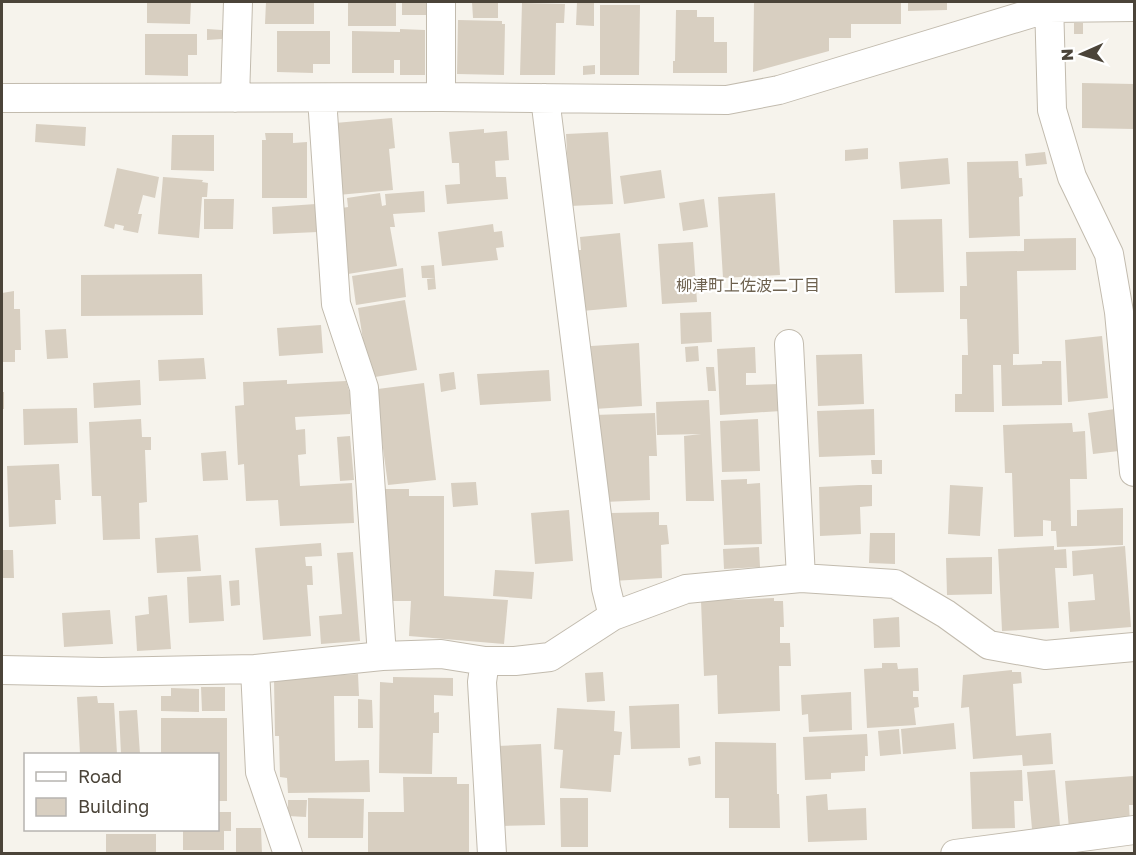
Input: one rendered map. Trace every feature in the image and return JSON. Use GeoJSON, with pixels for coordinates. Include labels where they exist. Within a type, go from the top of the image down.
{"type":"FeatureCollection","features":[{"type":"Feature","properties":{"kind":"street"},"geometry":{"type":"LineString","coordinates":[[235,98],[238,2]]}},
{"type":"Feature","properties":{"kind":"street"},"geometry":{"type":"LineString","coordinates":[[441,2],[441,97]]}},
{"type":"Feature","properties":{"kind":"street"},"geometry":{"type":"LineString","coordinates":[[2,98],[441,97],[727,100],[779,90],[1049,5],[1134,7]]}},
{"type":"Feature","properties":{"kind":"street"},"geometry":{"type":"LineString","coordinates":[[1049,5],[1052,110],[1072,177],[1109,254],[1119,312],[1134,472]]}},
{"type":"Feature","properties":{"kind":"street"},"geometry":{"type":"LineString","coordinates":[[322,98],[336,304],[364,388],[382,656]]}},
{"type":"Feature","properties":{"kind":"street"},"geometry":{"type":"LineString","coordinates":[[545,98],[606,588],[613,616]]}},
{"type":"Feature","properties":{"kind":"street"},"geometry":{"type":"LineString","coordinates":[[789,344],[801,578]]}},
{"type":"Feature","properties":{"kind":"street"},"geometry":{"type":"LineString","coordinates":[[2,670],[102,672],[255,669],[382,656],[441,654],[485,661],[515,662],[550,657],[613,616],[686,589],[801,578],[895,584],[946,614],[989,645],[1045,655],[1134,646]]}},
{"type":"Feature","properties":{"kind":"street"},"geometry":{"type":"LineString","coordinates":[[485,661],[482,682],[492,854]]}},
{"type":"Feature","properties":{"kind":"street"},"geometry":{"type":"LineString","coordinates":[[255,669],[260,772],[288,854]]}},
{"type":"Feature","properties":{"kind":"street"},"geometry":{"type":"LineString","coordinates":[[955,854],[1134,830]]}},
{"type":"Feature","properties":{"kind":"building"},"geometry":{"type":"Polygon","coordinates":[[[147,2],[191,2],[190,24],[147,23],[147,2]]]}},
{"type":"Feature","properties":{"kind":"building"},"geometry":{"type":"Polygon","coordinates":[[[266,2],[314,2],[314,24],[265,24],[266,2]]]}},
{"type":"Feature","properties":{"kind":"building"},"geometry":{"type":"Polygon","coordinates":[[[348,2],[396,2],[396,26],[348,26],[348,2]]]}},
{"type":"Feature","properties":{"kind":"building"},"geometry":{"type":"Polygon","coordinates":[[[402,2],[426,2],[426,15],[402,15],[402,2]]]}},
{"type":"Feature","properties":{"kind":"building"},"geometry":{"type":"Polygon","coordinates":[[[472,2],[498,2],[498,18],[473,18],[472,2]]]}},
{"type":"Feature","properties":{"kind":"building"},"geometry":{"type":"Polygon","coordinates":[[[577,2],[594,2],[594,26],[576,25],[577,2]]]}},
{"type":"Feature","properties":{"kind":"building"},"geometry":{"type":"Polygon","coordinates":[[[754,2],[901,2],[901,24],[851,24],[851,38],[829,38],[829,51],[753,72],[754,2]]]}},
{"type":"Feature","properties":{"kind":"building"},"geometry":{"type":"Polygon","coordinates":[[[908,2],[947,2],[947,10],[908,11],[908,2]]]}},
{"type":"Feature","properties":{"kind":"building"},"geometry":{"type":"Polygon","coordinates":[[[522,3],[565,4],[564,23],[556,23],[555,75],[520,75],[522,3]]]}},
{"type":"Feature","properties":{"kind":"building"},"geometry":{"type":"Polygon","coordinates":[[[600,5],[640,5],[639,75],[600,75],[600,5]]]}},
{"type":"Feature","properties":{"kind":"building"},"geometry":{"type":"Polygon","coordinates":[[[676,10],[697,10],[697,17],[714,17],[714,42],[727,42],[727,73],[673,73],[676,10]]]}},
{"type":"Feature","properties":{"kind":"building"},"geometry":{"type":"Polygon","coordinates":[[[458,20],[502,21],[502,24],[505,24],[504,75],[457,74],[458,20]]]}},
{"type":"Feature","properties":{"kind":"building"},"geometry":{"type":"Polygon","coordinates":[[[1074,23],[1083,23],[1083,34],[1074,34],[1074,23]]]}},
{"type":"Feature","properties":{"kind":"building"},"geometry":{"type":"Polygon","coordinates":[[[207,29],[222,30],[222,39],[207,40],[207,29]]]}},
{"type":"Feature","properties":{"kind":"building"},"geometry":{"type":"Polygon","coordinates":[[[400,29],[425,30],[425,75],[400,75],[400,60],[394,60],[394,73],[352,73],[352,31],[400,32],[400,29]]]}},
{"type":"Feature","properties":{"kind":"building"},"geometry":{"type":"Polygon","coordinates":[[[277,31],[330,31],[330,64],[313,64],[313,73],[277,72],[277,31]]]}},
{"type":"Feature","properties":{"kind":"building"},"geometry":{"type":"Polygon","coordinates":[[[145,34],[197,34],[197,55],[188,55],[188,76],[145,75],[145,34]]]}},
{"type":"Feature","properties":{"kind":"building"},"geometry":{"type":"Polygon","coordinates":[[[595,65],[595,74],[583,75],[583,66],[595,65]]]}},
{"type":"Feature","properties":{"kind":"building"},"geometry":{"type":"Polygon","coordinates":[[[1082,83],[1134,84],[1134,129],[1082,128],[1082,83]]]}},
{"type":"Feature","properties":{"kind":"building"},"geometry":{"type":"Polygon","coordinates":[[[392,118],[395,148],[389,149],[393,190],[338,195],[335,123],[392,118]]]}},
{"type":"Feature","properties":{"kind":"building"},"geometry":{"type":"Polygon","coordinates":[[[36,124],[86,127],[85,146],[35,142],[36,124]]]}},
{"type":"Feature","properties":{"kind":"building"},"geometry":{"type":"Polygon","coordinates":[[[484,129],[484,133],[507,131],[509,160],[495,161],[496,177],[506,177],[508,199],[447,204],[445,185],[460,184],[459,163],[452,163],[449,132],[484,129]]]}},
{"type":"Feature","properties":{"kind":"building"},"geometry":{"type":"Polygon","coordinates":[[[608,132],[613,204],[570,206],[566,134],[608,132]]]}},
{"type":"Feature","properties":{"kind":"building"},"geometry":{"type":"Polygon","coordinates":[[[265,133],[293,133],[293,143],[307,142],[307,198],[262,198],[262,140],[266,140],[265,133]]]}},
{"type":"Feature","properties":{"kind":"building"},"geometry":{"type":"Polygon","coordinates":[[[172,135],[214,135],[214,171],[171,170],[172,135]]]}},
{"type":"Feature","properties":{"kind":"building"},"geometry":{"type":"Polygon","coordinates":[[[868,148],[868,159],[845,161],[845,150],[868,148]]]}},
{"type":"Feature","properties":{"kind":"building"},"geometry":{"type":"Polygon","coordinates":[[[1045,152],[1047,164],[1026,166],[1025,154],[1045,152]]]}},
{"type":"Feature","properties":{"kind":"building"},"geometry":{"type":"Polygon","coordinates":[[[948,158],[950,184],[901,189],[899,162],[948,158]]]}},
{"type":"Feature","properties":{"kind":"building"},"geometry":{"type":"Polygon","coordinates":[[[1018,161],[1023,196],[1019,197],[1020,236],[969,238],[967,162],[1018,161]]]}},
{"type":"Feature","properties":{"kind":"building"},"geometry":{"type":"Polygon","coordinates":[[[117,168],[159,177],[155,198],[143,195],[138,214],[142,214],[138,233],[123,230],[124,226],[115,224],[114,229],[104,226],[117,168]]]}},
{"type":"Feature","properties":{"kind":"building"},"geometry":{"type":"Polygon","coordinates":[[[661,170],[665,198],[624,204],[620,176],[661,170]]]}},
{"type":"Feature","properties":{"kind":"building"},"geometry":{"type":"Polygon","coordinates":[[[163,177],[203,180],[202,182],[208,183],[207,197],[202,197],[199,238],[158,234],[163,177]]]}},
{"type":"Feature","properties":{"kind":"building"},"geometry":{"type":"Polygon","coordinates":[[[424,191],[425,212],[393,214],[395,227],[390,227],[397,266],[348,274],[342,234],[346,233],[342,208],[348,207],[347,198],[380,193],[382,206],[386,205],[385,194],[424,191]]]}},
{"type":"Feature","properties":{"kind":"building"},"geometry":{"type":"Polygon","coordinates":[[[775,193],[780,275],[723,278],[718,197],[775,193]]]}},
{"type":"Feature","properties":{"kind":"building"},"geometry":{"type":"Polygon","coordinates":[[[204,199],[234,199],[233,229],[204,229],[204,199]]]}},
{"type":"Feature","properties":{"kind":"building"},"geometry":{"type":"Polygon","coordinates":[[[704,199],[708,227],[683,231],[679,203],[704,199]]]}},
{"type":"Feature","properties":{"kind":"building"},"geometry":{"type":"Polygon","coordinates":[[[316,204],[318,232],[273,234],[272,207],[316,204]]]}},
{"type":"Feature","properties":{"kind":"building"},"geometry":{"type":"Polygon","coordinates":[[[942,219],[944,292],[895,293],[893,220],[942,219]]]}},
{"type":"Feature","properties":{"kind":"building"},"geometry":{"type":"Polygon","coordinates":[[[493,224],[494,232],[502,231],[504,247],[496,248],[498,260],[442,266],[438,232],[493,224]]]}},
{"type":"Feature","properties":{"kind":"building"},"geometry":{"type":"Polygon","coordinates":[[[620,233],[627,307],[582,311],[576,250],[581,250],[580,237],[620,233]]]}},
{"type":"Feature","properties":{"kind":"building"},"geometry":{"type":"Polygon","coordinates":[[[1076,238],[1076,270],[1017,271],[1019,354],[1013,354],[1013,365],[1061,361],[1062,405],[1002,406],[1001,365],[993,365],[994,412],[955,412],[955,394],[962,394],[962,355],[968,355],[967,319],[960,319],[960,286],[967,286],[966,252],[1024,251],[1024,239],[1076,238]]]}},
{"type":"Feature","properties":{"kind":"building"},"geometry":{"type":"Polygon","coordinates":[[[693,242],[697,302],[662,304],[658,244],[693,242]]]}},
{"type":"Feature","properties":{"kind":"building"},"geometry":{"type":"Polygon","coordinates":[[[434,265],[435,278],[422,278],[421,266],[434,265]]]}},
{"type":"Feature","properties":{"kind":"building"},"geometry":{"type":"Polygon","coordinates":[[[403,268],[406,297],[356,305],[352,276],[403,268]]]}},
{"type":"Feature","properties":{"kind":"building"},"geometry":{"type":"Polygon","coordinates":[[[202,274],[203,315],[81,316],[81,275],[202,274]]]}},
{"type":"Feature","properties":{"kind":"building"},"geometry":{"type":"Polygon","coordinates":[[[435,278],[436,289],[428,290],[427,279],[435,278]]]}},
{"type":"Feature","properties":{"kind":"building"},"geometry":{"type":"Polygon","coordinates":[[[14,291],[14,309],[20,309],[21,350],[15,350],[15,362],[2,362],[2,293],[14,291]]]}},
{"type":"Feature","properties":{"kind":"building"},"geometry":{"type":"Polygon","coordinates":[[[405,300],[417,370],[369,378],[358,308],[405,300]]]}},
{"type":"Feature","properties":{"kind":"building"},"geometry":{"type":"Polygon","coordinates":[[[711,312],[712,342],[681,344],[680,313],[711,312]]]}},
{"type":"Feature","properties":{"kind":"building"},"geometry":{"type":"Polygon","coordinates":[[[321,325],[323,353],[279,356],[277,328],[321,325]]]}},
{"type":"Feature","properties":{"kind":"building"},"geometry":{"type":"Polygon","coordinates":[[[66,329],[68,358],[47,359],[45,330],[66,329]]]}},
{"type":"Feature","properties":{"kind":"building"},"geometry":{"type":"Polygon","coordinates":[[[1102,336],[1108,398],[1068,402],[1065,340],[1102,336]]]}},
{"type":"Feature","properties":{"kind":"building"},"geometry":{"type":"Polygon","coordinates":[[[639,343],[642,406],[594,409],[591,346],[639,343]]]}},
{"type":"Feature","properties":{"kind":"building"},"geometry":{"type":"Polygon","coordinates":[[[698,346],[699,361],[686,362],[685,347],[698,346]]]}},
{"type":"Feature","properties":{"kind":"building"},"geometry":{"type":"Polygon","coordinates":[[[755,347],[756,373],[746,373],[746,385],[780,384],[781,411],[720,415],[717,349],[755,347]]]}},
{"type":"Feature","properties":{"kind":"building"},"geometry":{"type":"Polygon","coordinates":[[[862,354],[864,404],[818,406],[816,355],[862,354]]]}},
{"type":"Feature","properties":{"kind":"building"},"geometry":{"type":"Polygon","coordinates":[[[204,358],[206,379],[159,381],[158,360],[204,358]]]}},
{"type":"Feature","properties":{"kind":"building"},"geometry":{"type":"Polygon","coordinates":[[[706,367],[714,367],[716,391],[708,391],[706,367]]]}},
{"type":"Feature","properties":{"kind":"building"},"geometry":{"type":"Polygon","coordinates":[[[549,370],[551,401],[480,405],[477,374],[549,370]]]}},
{"type":"Feature","properties":{"kind":"building"},"geometry":{"type":"Polygon","coordinates":[[[454,372],[456,389],[441,392],[439,374],[454,372]]]}},
{"type":"Feature","properties":{"kind":"building"},"geometry":{"type":"Polygon","coordinates":[[[140,380],[141,405],[94,408],[93,383],[140,380]]]}},
{"type":"Feature","properties":{"kind":"building"},"geometry":{"type":"Polygon","coordinates":[[[287,380],[287,384],[346,381],[350,394],[350,414],[295,417],[296,430],[305,429],[306,454],[298,455],[300,486],[352,483],[354,523],[280,526],[278,500],[246,501],[244,464],[238,465],[235,406],[244,405],[243,382],[287,380]]]}},
{"type":"Feature","properties":{"kind":"building"},"geometry":{"type":"Polygon","coordinates":[[[424,383],[436,480],[388,485],[382,441],[377,442],[370,390],[424,383]]]}},
{"type":"Feature","properties":{"kind":"building"},"geometry":{"type":"Polygon","coordinates":[[[2,392],[4,392],[4,409],[2,409],[2,392]]]}},
{"type":"Feature","properties":{"kind":"building"},"geometry":{"type":"Polygon","coordinates":[[[709,400],[714,501],[686,501],[684,436],[701,434],[657,435],[656,402],[709,400]]]}},
{"type":"Feature","properties":{"kind":"building"},"geometry":{"type":"Polygon","coordinates":[[[77,408],[78,443],[24,445],[23,409],[77,408]]]}},
{"type":"Feature","properties":{"kind":"building"},"geometry":{"type":"Polygon","coordinates":[[[874,409],[875,455],[819,457],[817,411],[874,409]]]}},
{"type":"Feature","properties":{"kind":"building"},"geometry":{"type":"Polygon","coordinates":[[[1115,409],[1119,451],[1093,454],[1088,413],[1115,409]]]}},
{"type":"Feature","properties":{"kind":"building"},"geometry":{"type":"Polygon","coordinates":[[[655,413],[657,456],[649,456],[650,500],[604,502],[594,415],[655,413]]]}},
{"type":"Feature","properties":{"kind":"building"},"geometry":{"type":"Polygon","coordinates":[[[141,419],[142,437],[151,437],[151,450],[145,450],[147,502],[139,503],[140,539],[103,540],[101,496],[92,496],[89,422],[141,419]]]}},
{"type":"Feature","properties":{"kind":"building"},"geometry":{"type":"Polygon","coordinates":[[[758,419],[760,471],[722,472],[720,421],[758,419]]]}},
{"type":"Feature","properties":{"kind":"building"},"geometry":{"type":"Polygon","coordinates":[[[1072,423],[1073,432],[1085,431],[1087,479],[1070,479],[1071,526],[1077,526],[1077,510],[1123,508],[1123,545],[1057,547],[1056,531],[1051,531],[1051,521],[1043,520],[1043,536],[1014,537],[1012,473],[1005,473],[1003,425],[1072,423]]]}},
{"type":"Feature","properties":{"kind":"building"},"geometry":{"type":"Polygon","coordinates":[[[350,436],[354,480],[340,481],[337,437],[350,436]]]}},
{"type":"Feature","properties":{"kind":"building"},"geometry":{"type":"Polygon","coordinates":[[[226,451],[228,480],[203,481],[201,453],[226,451]]]}},
{"type":"Feature","properties":{"kind":"building"},"geometry":{"type":"Polygon","coordinates":[[[871,460],[882,460],[882,474],[872,474],[871,460]]]}},
{"type":"Feature","properties":{"kind":"building"},"geometry":{"type":"Polygon","coordinates":[[[59,464],[61,500],[55,500],[56,524],[9,527],[7,466],[59,464]]]}},
{"type":"Feature","properties":{"kind":"building"},"geometry":{"type":"Polygon","coordinates":[[[747,479],[747,484],[760,483],[762,544],[724,545],[721,480],[747,479]]]}},
{"type":"Feature","properties":{"kind":"building"},"geometry":{"type":"Polygon","coordinates":[[[476,482],[478,505],[453,507],[451,483],[476,482]]]}},
{"type":"Feature","properties":{"kind":"building"},"geometry":{"type":"Polygon","coordinates":[[[872,485],[872,506],[860,507],[861,534],[820,536],[819,487],[872,485]]]}},
{"type":"Feature","properties":{"kind":"building"},"geometry":{"type":"Polygon","coordinates":[[[950,485],[983,487],[980,536],[948,534],[950,485]]]}},
{"type":"Feature","properties":{"kind":"building"},"geometry":{"type":"Polygon","coordinates":[[[384,489],[409,489],[409,496],[444,496],[444,596],[508,600],[504,644],[409,636],[411,601],[384,601],[384,489]]]}},
{"type":"Feature","properties":{"kind":"building"},"geometry":{"type":"Polygon","coordinates":[[[569,510],[573,561],[535,564],[531,513],[569,510]]]}},
{"type":"Feature","properties":{"kind":"building"},"geometry":{"type":"Polygon","coordinates":[[[659,512],[659,525],[667,525],[669,544],[661,545],[662,578],[613,581],[610,513],[659,512]]]}},
{"type":"Feature","properties":{"kind":"building"},"geometry":{"type":"Polygon","coordinates":[[[870,533],[895,533],[895,564],[869,563],[870,533]]]}},
{"type":"Feature","properties":{"kind":"building"},"geometry":{"type":"Polygon","coordinates":[[[198,535],[201,571],[157,573],[155,538],[198,535]]]}},
{"type":"Feature","properties":{"kind":"building"},"geometry":{"type":"Polygon","coordinates":[[[321,543],[322,556],[305,557],[306,566],[312,566],[313,585],[307,585],[311,636],[263,640],[255,548],[321,543]]]}},
{"type":"Feature","properties":{"kind":"building"},"geometry":{"type":"Polygon","coordinates":[[[1054,546],[1054,550],[1066,549],[1067,568],[1055,568],[1059,628],[1002,631],[998,549],[1054,546]]]}},
{"type":"Feature","properties":{"kind":"building"},"geometry":{"type":"Polygon","coordinates":[[[1125,546],[1131,627],[1070,632],[1068,602],[1095,600],[1093,574],[1073,576],[1072,551],[1125,546]]]}},
{"type":"Feature","properties":{"kind":"building"},"geometry":{"type":"Polygon","coordinates":[[[759,547],[760,567],[724,569],[723,549],[759,547]]]}},
{"type":"Feature","properties":{"kind":"building"},"geometry":{"type":"Polygon","coordinates":[[[2,550],[13,550],[14,578],[2,578],[2,550]]]}},
{"type":"Feature","properties":{"kind":"building"},"geometry":{"type":"Polygon","coordinates":[[[353,552],[360,641],[321,644],[319,616],[342,614],[337,553],[353,552]]]}},
{"type":"Feature","properties":{"kind":"building"},"geometry":{"type":"Polygon","coordinates":[[[992,557],[992,594],[947,595],[946,558],[992,557]]]}},
{"type":"Feature","properties":{"kind":"building"},"geometry":{"type":"Polygon","coordinates":[[[495,570],[534,572],[532,599],[493,596],[495,570]]]}},
{"type":"Feature","properties":{"kind":"building"},"geometry":{"type":"Polygon","coordinates":[[[221,575],[224,621],[189,623],[187,577],[221,575]]]}},
{"type":"Feature","properties":{"kind":"building"},"geometry":{"type":"Polygon","coordinates":[[[239,580],[240,605],[231,606],[229,581],[239,580]]]}},
{"type":"Feature","properties":{"kind":"building"},"geometry":{"type":"Polygon","coordinates":[[[167,595],[171,649],[137,651],[135,616],[149,614],[148,597],[167,595]]]}},
{"type":"Feature","properties":{"kind":"building"},"geometry":{"type":"Polygon","coordinates":[[[774,598],[774,601],[783,601],[784,627],[780,627],[780,643],[790,643],[791,666],[779,666],[780,711],[718,714],[717,675],[704,676],[701,601],[774,598]]]}},
{"type":"Feature","properties":{"kind":"building"},"geometry":{"type":"Polygon","coordinates":[[[110,610],[113,644],[64,647],[62,613],[110,610]]]}},
{"type":"Feature","properties":{"kind":"building"},"geometry":{"type":"Polygon","coordinates":[[[899,617],[900,647],[874,648],[873,619],[899,617]]]}},
{"type":"Feature","properties":{"kind":"building"},"geometry":{"type":"Polygon","coordinates":[[[882,663],[897,663],[898,669],[918,668],[919,691],[913,691],[913,697],[918,697],[919,707],[914,708],[916,725],[867,728],[864,669],[882,668],[882,663]]]}},
{"type":"Feature","properties":{"kind":"building"},"geometry":{"type":"Polygon","coordinates":[[[1012,670],[1012,672],[1021,672],[1022,683],[1013,684],[1016,736],[1051,733],[1053,764],[1023,766],[1022,755],[973,759],[969,707],[961,708],[963,675],[1012,670]]]}},
{"type":"Feature","properties":{"kind":"building"},"geometry":{"type":"Polygon","coordinates":[[[603,672],[605,701],[587,702],[585,673],[603,672]]]}},
{"type":"Feature","properties":{"kind":"building"},"geometry":{"type":"Polygon","coordinates":[[[358,674],[359,696],[334,696],[335,761],[369,760],[370,792],[288,793],[287,778],[280,777],[279,736],[275,736],[274,679],[358,674]]]}},
{"type":"Feature","properties":{"kind":"building"},"geometry":{"type":"Polygon","coordinates":[[[393,677],[453,678],[453,696],[434,695],[434,713],[439,712],[439,733],[433,733],[432,774],[379,773],[380,682],[393,683],[393,677]]]}},
{"type":"Feature","properties":{"kind":"building"},"geometry":{"type":"Polygon","coordinates":[[[201,687],[225,687],[225,711],[202,711],[201,687]]]}},
{"type":"Feature","properties":{"kind":"building"},"geometry":{"type":"Polygon","coordinates":[[[171,688],[199,689],[199,712],[161,711],[161,696],[171,696],[171,688]]]}},
{"type":"Feature","properties":{"kind":"building"},"geometry":{"type":"Polygon","coordinates":[[[851,692],[852,730],[809,732],[808,714],[802,715],[801,695],[851,692]]]}},
{"type":"Feature","properties":{"kind":"building"},"geometry":{"type":"Polygon","coordinates":[[[97,696],[98,703],[114,703],[117,753],[80,753],[77,697],[97,696]]]}},
{"type":"Feature","properties":{"kind":"building"},"geometry":{"type":"Polygon","coordinates":[[[358,699],[372,700],[373,728],[358,728],[358,699]]]}},
{"type":"Feature","properties":{"kind":"building"},"geometry":{"type":"Polygon","coordinates":[[[679,704],[680,748],[631,749],[629,706],[679,704]]]}},
{"type":"Feature","properties":{"kind":"building"},"geometry":{"type":"Polygon","coordinates":[[[557,708],[615,711],[614,731],[622,732],[620,755],[614,755],[611,792],[560,788],[563,750],[554,749],[557,708]]]}},
{"type":"Feature","properties":{"kind":"building"},"geometry":{"type":"Polygon","coordinates":[[[137,710],[140,753],[121,753],[119,711],[137,710]]]}},
{"type":"Feature","properties":{"kind":"building"},"geometry":{"type":"Polygon","coordinates":[[[161,718],[227,718],[227,801],[219,801],[219,753],[161,753],[161,718]]]}},
{"type":"Feature","properties":{"kind":"building"},"geometry":{"type":"Polygon","coordinates":[[[954,723],[956,749],[903,754],[901,729],[954,723]]]}},
{"type":"Feature","properties":{"kind":"building"},"geometry":{"type":"Polygon","coordinates":[[[899,729],[901,754],[880,756],[878,731],[899,729]]]}},
{"type":"Feature","properties":{"kind":"building"},"geometry":{"type":"Polygon","coordinates":[[[867,734],[868,756],[865,756],[865,771],[831,773],[831,779],[805,780],[803,737],[867,734]]]}},
{"type":"Feature","properties":{"kind":"building"},"geometry":{"type":"Polygon","coordinates":[[[715,742],[776,743],[780,828],[729,828],[729,798],[715,798],[715,742]]]}},
{"type":"Feature","properties":{"kind":"building"},"geometry":{"type":"Polygon","coordinates":[[[541,744],[545,825],[500,826],[497,746],[541,744]]]}},
{"type":"Feature","properties":{"kind":"building"},"geometry":{"type":"Polygon","coordinates":[[[700,756],[701,764],[689,766],[688,758],[700,756]]]}},
{"type":"Feature","properties":{"kind":"building"},"geometry":{"type":"Polygon","coordinates":[[[1022,770],[1023,801],[1014,801],[1015,828],[972,829],[970,772],[1022,770]]]}},
{"type":"Feature","properties":{"kind":"building"},"geometry":{"type":"Polygon","coordinates":[[[1055,770],[1060,826],[1032,829],[1027,772],[1055,770]]]}},
{"type":"Feature","properties":{"kind":"building"},"geometry":{"type":"Polygon","coordinates":[[[1134,776],[1134,805],[1129,805],[1130,824],[1069,829],[1065,781],[1134,776]]]}},
{"type":"Feature","properties":{"kind":"building"},"geometry":{"type":"Polygon","coordinates":[[[403,777],[457,777],[457,784],[469,784],[469,854],[368,854],[368,812],[404,812],[403,777]]]}},
{"type":"Feature","properties":{"kind":"building"},"geometry":{"type":"Polygon","coordinates":[[[827,794],[828,810],[866,808],[867,840],[808,842],[806,796],[827,794]]]}},
{"type":"Feature","properties":{"kind":"building"},"geometry":{"type":"Polygon","coordinates":[[[308,798],[364,799],[363,838],[308,838],[308,798]]]}},
{"type":"Feature","properties":{"kind":"building"},"geometry":{"type":"Polygon","coordinates":[[[560,798],[588,798],[588,847],[561,847],[560,798]]]}},
{"type":"Feature","properties":{"kind":"building"},"geometry":{"type":"Polygon","coordinates":[[[288,800],[307,800],[306,817],[288,816],[288,800]]]}},
{"type":"Feature","properties":{"kind":"building"},"geometry":{"type":"Polygon","coordinates":[[[219,812],[231,812],[231,831],[224,831],[224,850],[183,850],[183,831],[219,831],[219,812]]]}},
{"type":"Feature","properties":{"kind":"building"},"geometry":{"type":"Polygon","coordinates":[[[236,828],[261,828],[262,854],[236,854],[236,828]]]}},
{"type":"Feature","properties":{"kind":"building"},"geometry":{"type":"Polygon","coordinates":[[[106,834],[156,834],[156,854],[106,854],[106,834]]]}},
{"type":"Feature","properties":{"kind":"district","name":"柳津町上佐波二丁目"},"geometry":{"type":"Point","coordinates":[748,285]}}]}
